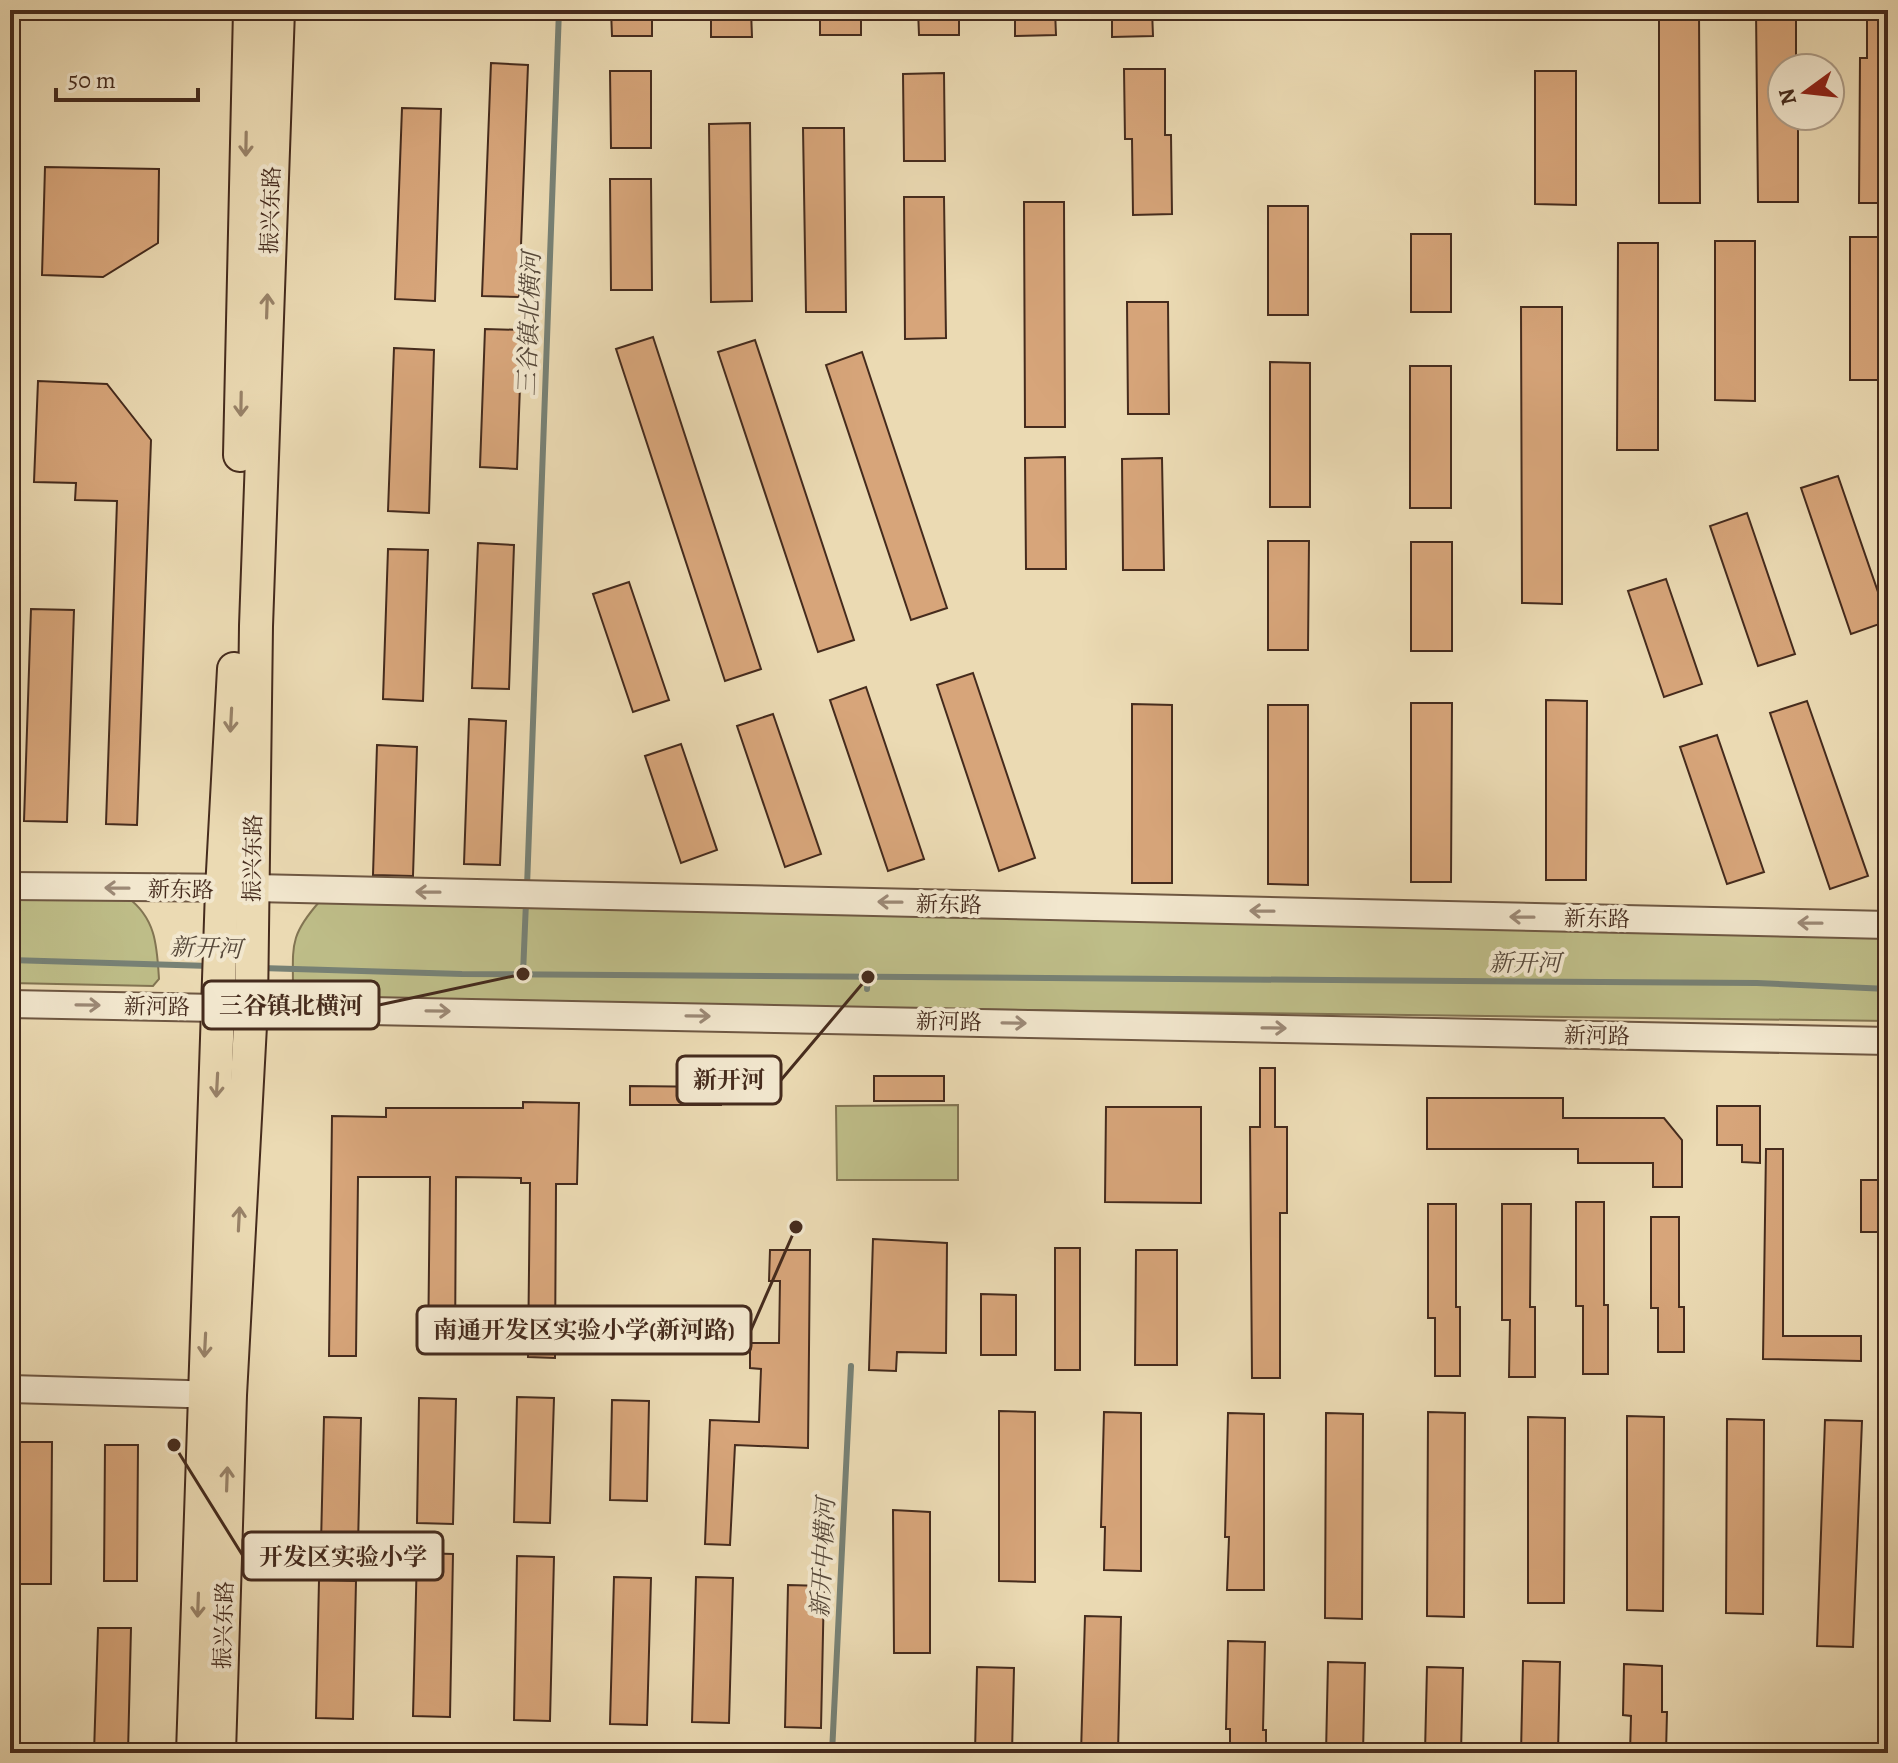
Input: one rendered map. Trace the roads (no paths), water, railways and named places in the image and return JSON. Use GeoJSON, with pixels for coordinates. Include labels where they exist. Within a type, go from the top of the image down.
{"type":"FeatureCollection","features":[{"type":"Feature","properties":{"kind":"main road","name":"振兴东路"},"geometry":{"type":"LineString","coordinates":[[193,1753],[216,1394],[236,980],[236,641],[250,10]]}},
{"type":"Feature","properties":{"kind":"main road","name":"振兴东路"},"geometry":{"type":"LineString","coordinates":[[236,889],[256,626],[278,10]]}},
{"type":"Feature","properties":{"kind":"main road","name":"振兴东路"},"geometry":{"type":"LineString","coordinates":[[216,1394],[219,1753]]}},
{"type":"Feature","properties":{"kind":"street","name":"新东路"},"geometry":{"type":"LineString","coordinates":[[10,886],[1888,925]]}},
{"type":"Feature","properties":{"kind":"street","name":"新河路"},"geometry":{"type":"LineString","coordinates":[[10,1004],[236,980],[1888,1041]]}},
{"type":"Feature","properties":{"kind":"street"},"geometry":{"type":"LineString","coordinates":[[10,1389],[216,1394]]}},
{"type":"Feature","properties":{"kind":"waterway","name":"三谷镇北横河"},"geometry":{"type":"LineString","coordinates":[[527,887],[559,10]]}},
{"type":"Feature","properties":{"kind":"waterway","name":"三谷镇北横河"},"geometry":{"type":"LineString","coordinates":[[523,974],[526,902]]}},
{"type":"Feature","properties":{"kind":"waterway","name":"新开河"},"geometry":{"type":"LineString","coordinates":[[10,960],[210,966]]}},
{"type":"Feature","properties":{"kind":"waterway","name":"新开河"},"geometry":{"type":"LineString","coordinates":[[261,968],[462,974],[1757,983],[1888,989]]}},
{"type":"Feature","properties":{"kind":"waterway","name":"新开中横河"},"geometry":{"type":"LineString","coordinates":[[867,989],[868,977]]}},
{"type":"Feature","properties":{"kind":"waterway","name":"新开中横河"},"geometry":{"type":"LineString","coordinates":[[832,1753],[851,1366]]}},
{"type":"Feature","properties":{"kind":"place","name":"三谷镇北横河"},"geometry":{"type":"Point","coordinates":[523,974]}},
{"type":"Feature","properties":{"kind":"place","name":"新开河"},"geometry":{"type":"Point","coordinates":[868,977]}},
{"type":"Feature","properties":{"kind":"place","name":"南通开发区实验小学(新河路)"},"geometry":{"type":"Point","coordinates":[796,1227]}},
{"type":"Feature","properties":{"kind":"place","name":"开发区实验小学"},"geometry":{"type":"Point","coordinates":[174,1445]}}]}
